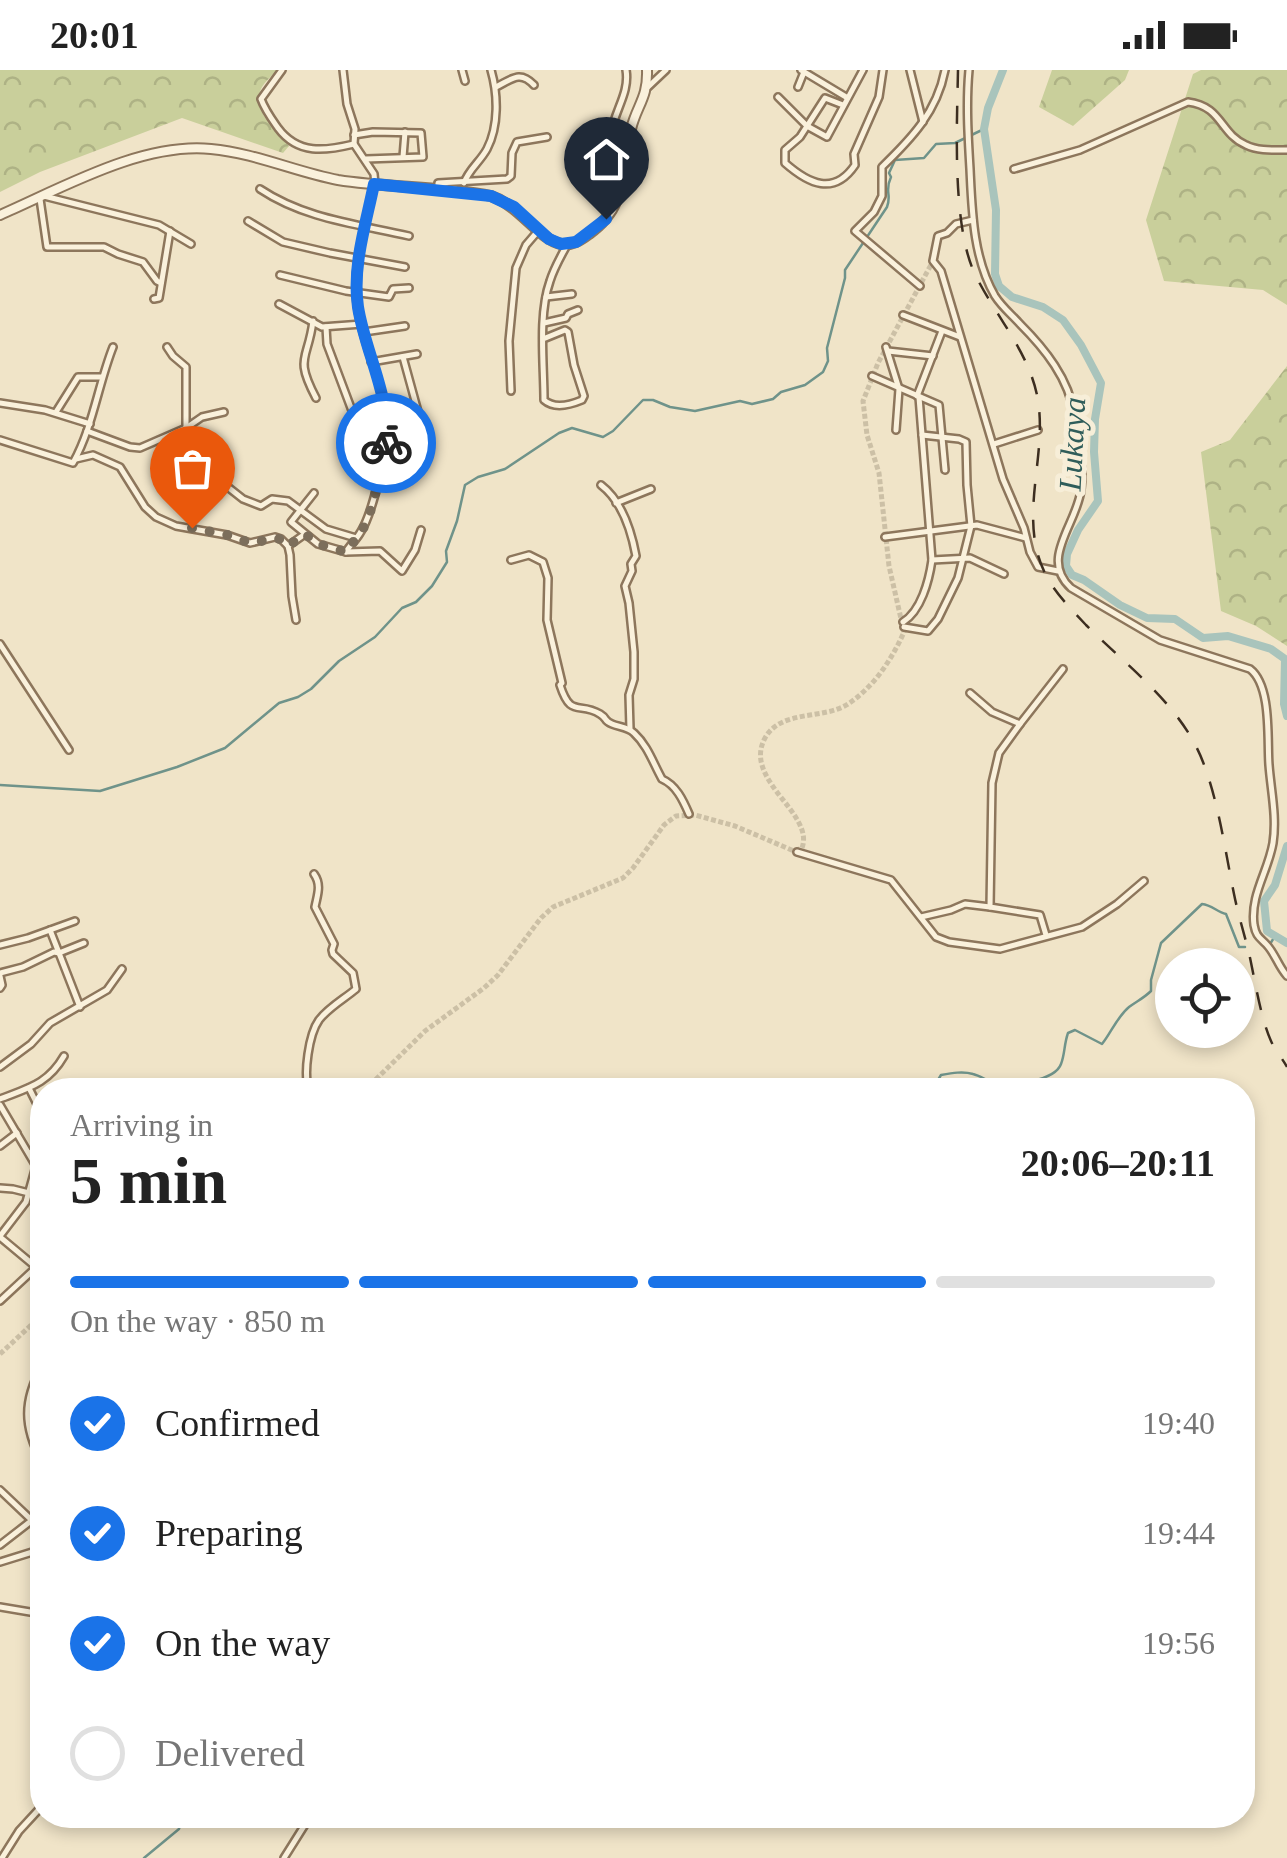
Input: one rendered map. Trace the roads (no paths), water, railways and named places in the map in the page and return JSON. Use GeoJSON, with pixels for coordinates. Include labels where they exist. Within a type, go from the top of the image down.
{"type":"FeatureCollection","features":[{"type":"Feature","properties":{"kind":"street"},"geometry":{"type":"LineString","coordinates":[[282,70],[261,98],[284,136],[292,144],[326,151],[354,144]]}},
{"type":"Feature","properties":{"kind":"street"},"geometry":{"type":"LineString","coordinates":[[344,70],[354,144],[375,176],[356,292],[386,414],[386,440],[372,502],[362,530],[346,552]]}},
{"type":"Feature","properties":{"kind":"street"},"geometry":{"type":"LineString","coordinates":[[462,70],[466,81]]}},
{"type":"Feature","properties":{"kind":"street"},"geometry":{"type":"LineString","coordinates":[[464,183],[489,144],[496,112],[491,70]]}},
{"type":"Feature","properties":{"kind":"street"},"geometry":{"type":"LineString","coordinates":[[612,209],[612,124],[628,85],[626,70]]}},
{"type":"Feature","properties":{"kind":"street"},"geometry":{"type":"LineString","coordinates":[[647,70],[648,88]]}},
{"type":"Feature","properties":{"kind":"street"},"geometry":{"type":"LineString","coordinates":[[0,215],[142,156],[202,148],[339,180],[485,195],[514,207],[555,242],[567,245],[596,229],[612,209],[623,187],[633,124],[648,88],[666,70]]}},
{"type":"Feature","properties":{"kind":"street"},"geometry":{"type":"LineString","coordinates":[[778,96],[807,126],[827,137],[864,70]]}},
{"type":"Feature","properties":{"kind":"street"},"geometry":{"type":"LineString","coordinates":[[845,101],[825,98],[800,138],[784,152],[785,163],[800,175],[828,184],[846,178],[855,165],[854,154],[879,97],[883,70]]}},
{"type":"Feature","properties":{"kind":"street"},"geometry":{"type":"LineString","coordinates":[[910,70],[923,122]]}},
{"type":"Feature","properties":{"kind":"street"},"geometry":{"type":"LineString","coordinates":[[920,286],[855,232],[874,212],[882,196],[882,167],[908,143],[923,122],[938,98],[945,70]]}},
{"type":"Feature","properties":{"kind":"street"},"geometry":{"type":"LineString","coordinates":[[969,70],[967,115],[973,220],[980,256],[992,292],[1048,353],[1073,407],[1081,488],[1057,554],[1058,571],[1070,588],[1156,638],[1250,669],[1258,678],[1270,735],[1274,821],[1272,849],[1254,900],[1254,927],[1287,976]]}},
{"type":"Feature","properties":{"kind":"street"},"geometry":{"type":"LineString","coordinates":[[798,87],[803,71],[845,101]]}},
{"type":"Feature","properties":{"kind":"street"},"geometry":{"type":"LineString","coordinates":[[496,87],[518,73],[534,85]]}},
{"type":"Feature","properties":{"kind":"street"},"geometry":{"type":"LineString","coordinates":[[1014,169],[1080,150],[1188,102],[1213,111],[1236,140],[1250,148],[1287,150]]}},
{"type":"Feature","properties":{"kind":"street"},"geometry":{"type":"LineString","coordinates":[[403,157],[405,132]]}},
{"type":"Feature","properties":{"kind":"street"},"geometry":{"type":"LineString","coordinates":[[354,135],[421,133],[423,158],[366,159]]}},
{"type":"Feature","properties":{"kind":"street"},"geometry":{"type":"LineString","coordinates":[[438,191],[438,183],[507,179],[511,176],[512,153],[517,142],[547,137]]}},
{"type":"Feature","properties":{"kind":"street"},"geometry":{"type":"LineString","coordinates":[[260,189],[280,202],[314,215],[408,236]]}},
{"type":"Feature","properties":{"kind":"street"},"geometry":{"type":"LineString","coordinates":[[42,197],[159,225],[192,244]]}},
{"type":"Feature","properties":{"kind":"street"},"geometry":{"type":"LineString","coordinates":[[42,197],[47,247],[104,247],[142,262],[161,283]]}},
{"type":"Feature","properties":{"kind":"street"},"geometry":{"type":"LineString","coordinates":[[973,220],[956,224],[938,236],[934,261],[941,271],[1003,479],[1026,538],[1038,567],[1058,571]]}},
{"type":"Feature","properties":{"kind":"street"},"geometry":{"type":"LineString","coordinates":[[248,222],[280,241],[405,266]]}},
{"type":"Feature","properties":{"kind":"street"},"geometry":{"type":"LineString","coordinates":[[510,391],[516,268],[526,245],[539,230]]}},
{"type":"Feature","properties":{"kind":"street"},"geometry":{"type":"LineString","coordinates":[[154,299],[162,291],[170,231]]}},
{"type":"Feature","properties":{"kind":"street"},"geometry":{"type":"LineString","coordinates":[[544,339],[568,332],[582,400],[568,405],[545,402],[544,339],[544,323],[546,297],[550,279],[567,245]]}},
{"type":"Feature","properties":{"kind":"street"},"geometry":{"type":"LineString","coordinates":[[280,275],[390,297],[393,289],[409,288]]}},
{"type":"Feature","properties":{"kind":"street"},"geometry":{"type":"LineString","coordinates":[[546,297],[572,294]]}},
{"type":"Feature","properties":{"kind":"street"},"geometry":{"type":"LineString","coordinates":[[279,304],[326,327],[406,326]]}},
{"type":"Feature","properties":{"kind":"street"},"geometry":{"type":"LineString","coordinates":[[544,323],[566,318],[578,310]]}},
{"type":"Feature","properties":{"kind":"street"},"geometry":{"type":"LineString","coordinates":[[903,315],[960,337]]}},
{"type":"Feature","properties":{"kind":"street"},"geometry":{"type":"LineString","coordinates":[[313,321],[304,354],[304,374],[316,398]]}},
{"type":"Feature","properties":{"kind":"street"},"geometry":{"type":"LineString","coordinates":[[326,327],[327,344],[354,416]]}},
{"type":"Feature","properties":{"kind":"street"},"geometry":{"type":"LineString","coordinates":[[922,435],[967,443],[970,526],[950,595],[926,631],[904,624],[929,580],[932,560],[918,397],[942,332]]}},
{"type":"Feature","properties":{"kind":"street"},"geometry":{"type":"LineString","coordinates":[[0,440],[72,463],[88,427],[113,347]]}},
{"type":"Feature","properties":{"kind":"street"},"geometry":{"type":"LineString","coordinates":[[167,347],[186,367],[186,428],[191,445],[220,479],[238,496],[261,506],[272,499],[282,499],[326,529],[356,538]]}},
{"type":"Feature","properties":{"kind":"street"},"geometry":{"type":"LineString","coordinates":[[896,430],[899,389],[887,349],[932,356]]}},
{"type":"Feature","properties":{"kind":"street"},"geometry":{"type":"LineString","coordinates":[[372,362],[417,354]]}},
{"type":"Feature","properties":{"kind":"street"},"geometry":{"type":"LineString","coordinates":[[402,357],[420,419]]}},
{"type":"Feature","properties":{"kind":"street"},"geometry":{"type":"LineString","coordinates":[[872,376],[940,405],[945,470]]}},
{"type":"Feature","properties":{"kind":"street"},"geometry":{"type":"LineString","coordinates":[[56,412],[78,377],[102,377]]}},
{"type":"Feature","properties":{"kind":"street"},"geometry":{"type":"LineString","coordinates":[[0,404],[56,412],[136,448],[146,447],[202,417],[224,412]]}},
{"type":"Feature","properties":{"kind":"street"},"geometry":{"type":"LineString","coordinates":[[994,444],[1038,430]]}},
{"type":"Feature","properties":{"kind":"street"},"geometry":{"type":"LineString","coordinates":[[76,459],[93,455],[120,468],[145,506],[156,517],[176,526],[250,543],[278,538],[288,546],[292,564],[296,620]]}},
{"type":"Feature","properties":{"kind":"street"},"geometry":{"type":"LineString","coordinates":[[601,486],[610,491],[630,528],[636,555],[624,584],[634,652],[630,730]]}},
{"type":"Feature","properties":{"kind":"street"},"geometry":{"type":"LineString","coordinates":[[616,503],[650,490]]}},
{"type":"Feature","properties":{"kind":"street"},"geometry":{"type":"LineString","coordinates":[[314,493],[291,523],[318,544],[346,552],[381,551],[402,570],[415,550],[421,530]]}},
{"type":"Feature","properties":{"kind":"street"},"geometry":{"type":"LineString","coordinates":[[885,537],[978,525],[1026,538]]}},
{"type":"Feature","properties":{"kind":"street"},"geometry":{"type":"LineString","coordinates":[[288,546],[305,534]]}},
{"type":"Feature","properties":{"kind":"street"},"geometry":{"type":"LineString","coordinates":[[511,560],[529,555],[543,562],[548,578],[547,621],[561,690],[568,703],[573,708],[599,713],[612,724],[630,730],[648,748],[659,773],[682,796],[689,814]]}},
{"type":"Feature","properties":{"kind":"street"},"geometry":{"type":"LineString","coordinates":[[932,560],[972,558],[1004,574]]}},
{"type":"Feature","properties":{"kind":"street"},"geometry":{"type":"LineString","coordinates":[[0,644],[69,750]]}},
{"type":"Feature","properties":{"kind":"street"},"geometry":{"type":"LineString","coordinates":[[990,907],[992,783],[996,759],[1062,669]]}},
{"type":"Feature","properties":{"kind":"street"},"geometry":{"type":"LineString","coordinates":[[970,693],[992,712],[1020,724]]}},
{"type":"Feature","properties":{"kind":"street"},"geometry":{"type":"LineString","coordinates":[[797,852],[891,880],[935,936],[949,942],[1000,948],[1082,927],[1144,881]]}},
{"type":"Feature","properties":{"kind":"street"},"geometry":{"type":"LineString","coordinates":[[306,1078],[314,1028],[356,988],[354,973],[333,954],[334,944],[315,907],[319,893],[314,874]]}},
{"type":"Feature","properties":{"kind":"street"},"geometry":{"type":"LineString","coordinates":[[920,917],[965,904],[990,907],[1040,915],[1046,936]]}},
{"type":"Feature","properties":{"kind":"street"},"geometry":{"type":"LineString","coordinates":[[0,945],[74,921]]}},
{"type":"Feature","properties":{"kind":"street"},"geometry":{"type":"LineString","coordinates":[[50,930],[80,1007]]}},
{"type":"Feature","properties":{"kind":"street"},"geometry":{"type":"LineString","coordinates":[[0,988],[0,974],[84,942]]}},
{"type":"Feature","properties":{"kind":"street"},"geometry":{"type":"LineString","coordinates":[[0,1067],[31,1044],[50,1023],[106,990],[122,969]]}},
{"type":"Feature","properties":{"kind":"street"},"geometry":{"type":"LineString","coordinates":[[45,1078],[64,1056]]}},
{"type":"Feature","properties":{"kind":"street"},"geometry":{"type":"LineString","coordinates":[[29,1088],[0,1102],[30,1153]]}},
{"type":"Feature","properties":{"kind":"street"},"geometry":{"type":"LineString","coordinates":[[0,1146],[18,1133]]}},
{"type":"Feature","properties":{"kind":"street"},"geometry":{"type":"LineString","coordinates":[[0,1188],[29,1194]]}},
{"type":"Feature","properties":{"kind":"street"},"geometry":{"type":"LineString","coordinates":[[30,1191],[0,1237],[30,1262]]}},
{"type":"Feature","properties":{"kind":"street"},"geometry":{"type":"LineString","coordinates":[[0,1301],[30,1273]]}},
{"type":"Feature","properties":{"kind":"street"},"geometry":{"type":"LineString","coordinates":[[30,1396],[30,1423]]}},
{"type":"Feature","properties":{"kind":"street"},"geometry":{"type":"LineString","coordinates":[[0,1490],[30,1519]]}},
{"type":"Feature","properties":{"kind":"street"},"geometry":{"type":"LineString","coordinates":[[0,1545],[30,1521]]}},
{"type":"Feature","properties":{"kind":"street"},"geometry":{"type":"LineString","coordinates":[[0,1562],[30,1553]]}},
{"type":"Feature","properties":{"kind":"street"},"geometry":{"type":"LineString","coordinates":[[0,1607],[30,1612]]}},
{"type":"Feature","properties":{"kind":"street"},"geometry":{"type":"LineString","coordinates":[[2,1858],[30,1819]]}},
{"type":"Feature","properties":{"kind":"street"},"geometry":{"type":"LineString","coordinates":[[284,1858],[303,1828]]}},
{"type":"Feature","properties":{"kind":"waterway","name":"Lukaya"},"geometry":{"type":"LineString","coordinates":[[1003,70],[984,129],[996,210],[995,274],[999,286],[1012,297],[1043,307],[1063,320],[1101,383],[1094,452],[1098,501],[1078,530],[1066,566],[1072,575],[1147,618],[1175,619],[1203,638],[1228,636],[1271,649],[1285,659],[1287,716]]}},
{"type":"Feature","properties":{"kind":"waterway"},"geometry":{"type":"LineString","coordinates":[[0,785],[100,791],[225,748],[279,703],[311,689],[339,661],[375,637],[402,608],[416,602],[432,586],[447,562],[446,551],[465,485],[505,469],[572,428],[603,437],[643,400],[695,411],[740,401],[752,404],[805,385],[823,372],[828,361],[827,348],[845,270],[887,207],[889,173],[895,160],[924,158],[936,144],[955,143],[984,129]]}},
{"type":"Feature","properties":{"kind":"waterway","name":"Lukaya"},"geometry":{"type":"LineString","coordinates":[[1287,846],[1275,885],[1264,901],[1267,931],[1287,943]]}},
{"type":"Feature","properties":{"kind":"waterway"},"geometry":{"type":"LineString","coordinates":[[1043,1078],[1057,1070],[1068,1033],[1075,1030],[1102,1044],[1125,1011],[1151,991],[1161,943],[1202,904],[1226,914],[1239,947],[1245,947]]}},
{"type":"Feature","properties":{"kind":"waterway"},"geometry":{"type":"LineString","coordinates":[[1270,944],[1275,936]]}},
{"type":"Feature","properties":{"kind":"waterway"},"geometry":{"type":"LineString","coordinates":[[939,1078],[953,1073],[983,1078]]}},
{"type":"Feature","properties":{"kind":"waterway"},"geometry":{"type":"LineString","coordinates":[[144,1858],[179,1828]]}},
{"type":"Feature","properties":{"kind":"tunnel"},"geometry":{"type":"LineString","coordinates":[[377,1078],[425,1031],[498,975],[553,907],[623,878],[664,825],[676,816],[695,815],[735,826],[794,851],[802,848],[798,822],[770,782],[761,753],[765,738],[781,723],[838,709],[857,697],[881,672],[904,632],[889,566],[879,473],[867,435],[863,401],[878,363],[933,261]]}},
{"type":"Feature","properties":{"kind":"tunnel"},"geometry":{"type":"LineString","coordinates":[[0,1354],[30,1326]]}},
{"type":"Feature","properties":{"kind":"railway"},"geometry":{"type":"LineString","coordinates":[[958,70],[957,173],[967,252],[1036,389],[1040,429],[1033,516],[1039,558],[1048,579],[1066,603],[1168,705],[1194,742],[1213,794],[1264,1020],[1287,1067]]}}]}
